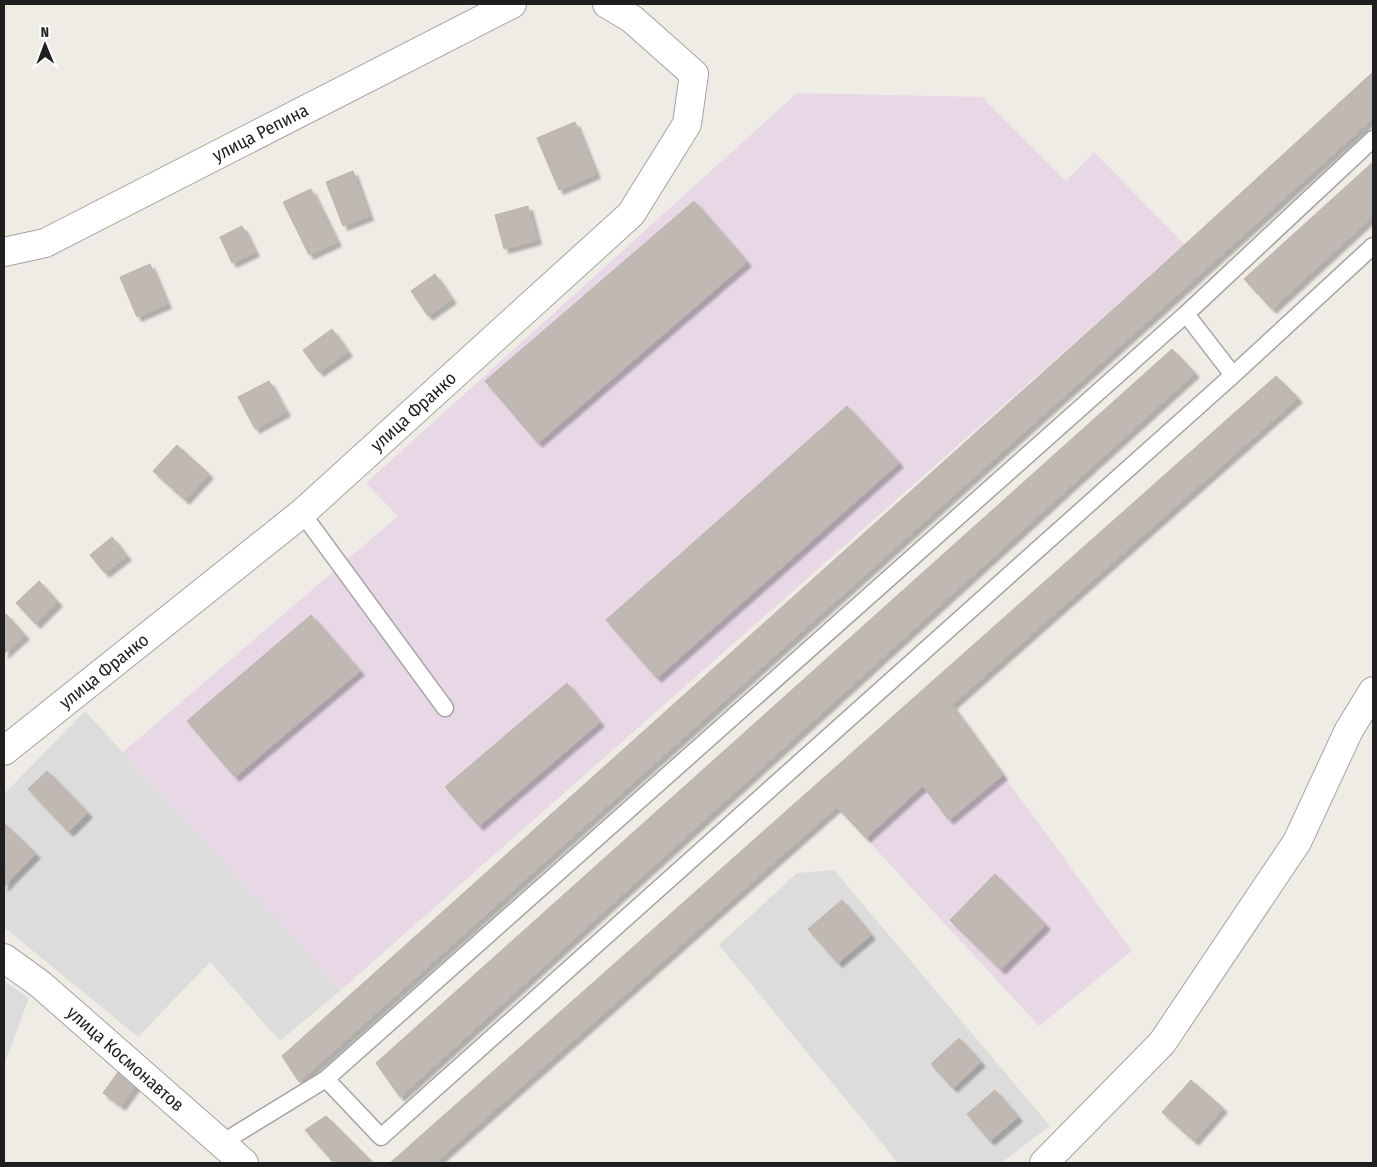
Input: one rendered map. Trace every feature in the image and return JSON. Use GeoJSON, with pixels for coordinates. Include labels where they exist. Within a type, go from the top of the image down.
{"type":"FeatureCollection","features":[{"type":"Feature","properties":{"kind":"street","name":"улица Репина"},"geometry":{"type":"LineString","coordinates":[[4,252],[45,242],[512,4]]}},
{"type":"Feature","properties":{"kind":"street","name":"улица Франко"},"geometry":{"type":"LineString","coordinates":[[4,751],[302,513],[631,214],[687,124],[694,74],[632,19],[607,4]]}},
{"type":"Feature","properties":{"kind":"street"},"geometry":{"type":"LineString","coordinates":[[1044,1163],[1162,1043],[1297,842],[1349,730],[1373,691]]}},
{"type":"Feature","properties":{"kind":"street","name":"улица Космонавтов"},"geometry":{"type":"LineString","coordinates":[[4,958],[40,984],[220,1144],[244,1163]]}},
{"type":"Feature","properties":{"kind":"lane"},"geometry":{"type":"LineString","coordinates":[[220,1144],[326,1079],[1186,314],[1373,139]]}},
{"type":"Feature","properties":{"kind":"lane"},"geometry":{"type":"LineString","coordinates":[[326,1079],[381,1137],[1233,375],[1373,246]]}},
{"type":"Feature","properties":{"kind":"lane"},"geometry":{"type":"LineString","coordinates":[[1186,314],[1233,375]]}},
{"type":"Feature","properties":{"kind":"lane"},"geometry":{"type":"LineString","coordinates":[[302,513],[446,708]]}},
{"type":"Feature","properties":{"kind":"shaded area"},"geometry":{"type":"Polygon","coordinates":[[[797,93],[982,97],[1066,181],[1094,152],[1185,245],[341,990],[123,752],[398,516],[366,483],[797,93]]]}},
{"type":"Feature","properties":{"kind":"shaded area"},"geometry":{"type":"Polygon","coordinates":[[[952,705],[1132,951],[1039,1026],[837,807],[952,705]]]}},
{"type":"Feature","properties":{"kind":"shaded area"},"geometry":{"type":"Polygon","coordinates":[[[85,711],[341,990],[280,1041],[210,962],[138,1037],[4,927],[4,794],[85,711]]]}},
{"type":"Feature","properties":{"kind":"shaded area"},"geometry":{"type":"Polygon","coordinates":[[[834,870],[1050,1126],[1001,1163],[898,1163],[719,945],[797,873],[834,870]]]}},
{"type":"Feature","properties":{"kind":"shaded area"},"geometry":{"type":"Polygon","coordinates":[[[4,981],[29,998],[4,1065],[4,981]]]}},
{"type":"Feature","properties":{"kind":"building"},"geometry":{"type":"Polygon","coordinates":[[[1373,72],[1373,118],[1177,295],[1157,270],[1373,72]]]}},
{"type":"Feature","properties":{"kind":"building"},"geometry":{"type":"Polygon","coordinates":[[[575,122],[596,174],[559,190],[537,138],[575,122]]]}},
{"type":"Feature","properties":{"kind":"building"},"geometry":{"type":"Polygon","coordinates":[[[1373,162],[1373,216],[1272,309],[1244,279],[1373,162]]]}},
{"type":"Feature","properties":{"kind":"building"},"geometry":{"type":"Polygon","coordinates":[[[353,171],[369,216],[343,226],[326,182],[353,171]]]}},
{"type":"Feature","properties":{"kind":"building"},"geometry":{"type":"Polygon","coordinates":[[[311,189],[337,242],[309,255],[283,202],[311,189]]]}},
{"type":"Feature","properties":{"kind":"building"},"geometry":{"type":"Polygon","coordinates":[[[694,201],[747,262],[538,443],[485,381],[694,201]]]}},
{"type":"Feature","properties":{"kind":"building"},"geometry":{"type":"Polygon","coordinates":[[[528,206],[537,240],[504,249],[495,215],[528,206]]]}},
{"type":"Feature","properties":{"kind":"building"},"geometry":{"type":"Polygon","coordinates":[[[242,226],[255,252],[232,263],[220,237],[242,226]]]}},
{"type":"Feature","properties":{"kind":"building"},"geometry":{"type":"Polygon","coordinates":[[[150,264],[167,304],[137,317],[120,277],[150,264]]]}},
{"type":"Feature","properties":{"kind":"building"},"geometry":{"type":"Polygon","coordinates":[[[1157,270],[1177,295],[299,1082],[282,1056],[1157,270]]]}},
{"type":"Feature","properties":{"kind":"building"},"geometry":{"type":"Polygon","coordinates":[[[435,274],[452,299],[428,316],[411,291],[435,274]]]}},
{"type":"Feature","properties":{"kind":"building"},"geometry":{"type":"Polygon","coordinates":[[[332,329],[348,352],[319,372],[303,350],[332,329]]]}},
{"type":"Feature","properties":{"kind":"building"},"geometry":{"type":"Polygon","coordinates":[[[1172,349],[1195,373],[400,1097],[376,1063],[1172,349]]]}},
{"type":"Feature","properties":{"kind":"building"},"geometry":{"type":"Polygon","coordinates":[[[1276,376],[1298,398],[435,1163],[390,1163],[1276,376]]]}},
{"type":"Feature","properties":{"kind":"building"},"geometry":{"type":"Polygon","coordinates":[[[269,381],[286,412],[255,429],[238,397],[269,381]]]}},
{"type":"Feature","properties":{"kind":"building"},"geometry":{"type":"Polygon","coordinates":[[[847,406],[899,463],[779,570],[728,512],[847,406]]]}},
{"type":"Feature","properties":{"kind":"building"},"geometry":{"type":"Polygon","coordinates":[[[177,445],[209,474],[185,500],[153,471],[177,445]]]}},
{"type":"Feature","properties":{"kind":"building"},"geometry":{"type":"Polygon","coordinates":[[[728,512],[779,570],[657,678],[606,620],[728,512]]]}},
{"type":"Feature","properties":{"kind":"building"},"geometry":{"type":"Polygon","coordinates":[[[112,537],[127,556],[105,573],[90,555],[112,537]]]}},
{"type":"Feature","properties":{"kind":"building"},"geometry":{"type":"Polygon","coordinates":[[[39,581],[58,602],[36,624],[16,603],[39,581]]]}},
{"type":"Feature","properties":{"kind":"building"},"geometry":{"type":"Polygon","coordinates":[[[6,614],[25,635],[4,654],[4,616],[6,614]]]}},
{"type":"Feature","properties":{"kind":"building"},"geometry":{"type":"Polygon","coordinates":[[[311,615],[360,671],[235,777],[187,721],[311,615]]]}},
{"type":"Feature","properties":{"kind":"building"},"geometry":{"type":"Polygon","coordinates":[[[567,683],[600,722],[479,826],[445,787],[567,683]]]}},
{"type":"Feature","properties":{"kind":"building"},"geometry":{"type":"Polygon","coordinates":[[[952,705],[1003,775],[949,820],[923,786],[866,838],[837,807],[952,705]]]}},
{"type":"Feature","properties":{"kind":"building"},"geometry":{"type":"Polygon","coordinates":[[[47,771],[88,813],[69,832],[28,789],[47,771]]]}},
{"type":"Feature","properties":{"kind":"building"},"geometry":{"type":"Polygon","coordinates":[[[4,823],[36,854],[12,878],[4,870],[4,823]]]}},
{"type":"Feature","properties":{"kind":"building"},"geometry":{"type":"Polygon","coordinates":[[[4,870],[12,878],[4,887],[4,870]]]}},
{"type":"Feature","properties":{"kind":"building"},"geometry":{"type":"Polygon","coordinates":[[[995,874],[1046,925],[1001,970],[950,920],[995,874]]]}},
{"type":"Feature","properties":{"kind":"building"},"geometry":{"type":"Polygon","coordinates":[[[842,900],[871,935],[838,963],[808,929],[842,900]]]}},
{"type":"Feature","properties":{"kind":"building"},"geometry":{"type":"Polygon","coordinates":[[[959,1038],[981,1062],[953,1088],[931,1064],[959,1038]]]}},
{"type":"Feature","properties":{"kind":"building"},"geometry":{"type":"Polygon","coordinates":[[[118,1072],[136,1085],[121,1106],[103,1093],[118,1072]]]}},
{"type":"Feature","properties":{"kind":"building"},"geometry":{"type":"Polygon","coordinates":[[[1191,1080],[1223,1108],[1194,1141],[1162,1112],[1191,1080]]]}},
{"type":"Feature","properties":{"kind":"building"},"geometry":{"type":"Polygon","coordinates":[[[995,1090],[1018,1117],[990,1141],[967,1114],[995,1090]]]}},
{"type":"Feature","properties":{"kind":"building"},"geometry":{"type":"Polygon","coordinates":[[[326,1116],[373,1163],[334,1163],[305,1130],[326,1116]]]}}]}
